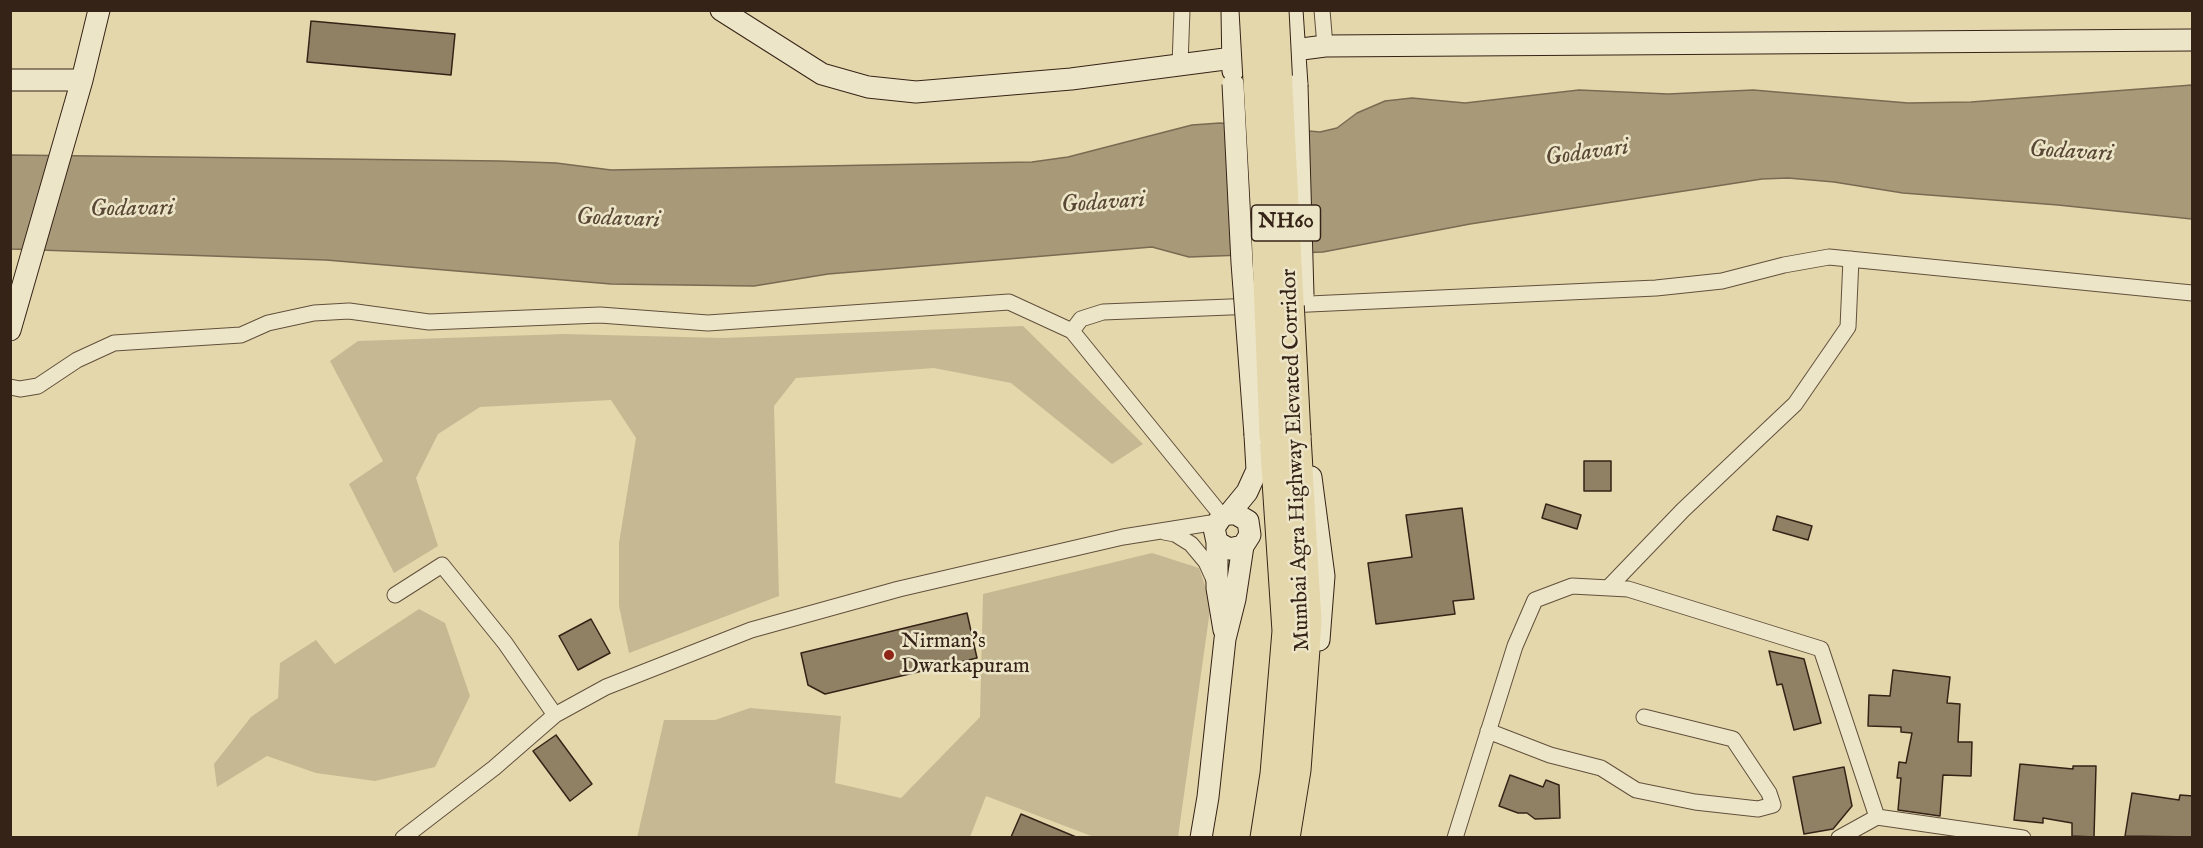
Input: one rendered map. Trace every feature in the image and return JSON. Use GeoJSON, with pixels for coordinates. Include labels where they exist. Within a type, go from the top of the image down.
{"type":"FeatureCollection","features":[{"type":"Feature","properties":{"kind":"highway","name":"Mumbai Agra Highway Elevated Corridor"},"geometry":{"type":"LineString","coordinates":[[1253,10],[1264,204],[1273,436],[1286,631],[1274,774],[1264,837]]}},
{"type":"Feature","properties":{"kind":"highway","name":"Mumbai Agra Highway Elevated Corridor"},"geometry":{"type":"LineString","coordinates":[[1275,10],[1308,622],[1297,770],[1286,837]]}},
{"type":"Feature","properties":{"kind":"street"},"geometry":{"type":"LineString","coordinates":[[10,330],[82,80],[99,10]]}},
{"type":"Feature","properties":{"kind":"street"},"geometry":{"type":"LineString","coordinates":[[721,10],[822,74],[868,87],[916,92],[1071,79],[1325,46],[2193,40]]}},
{"type":"Feature","properties":{"kind":"street"},"geometry":{"type":"LineString","coordinates":[[1180,65],[1182,10]]}},
{"type":"Feature","properties":{"kind":"street"},"geometry":{"type":"LineString","coordinates":[[1225,639],[1217,588],[1221,523],[1247,492],[1257,470],[1242,263],[1233,84],[1232,10]]}},
{"type":"Feature","properties":{"kind":"street"},"geometry":{"type":"LineString","coordinates":[[1292,10],[1297,85],[1306,440],[1324,576],[1312,734],[1297,837]]}},
{"type":"Feature","properties":{"kind":"street"},"geometry":{"type":"LineString","coordinates":[[1322,10],[1325,46]]}},
{"type":"Feature","properties":{"kind":"street"},"geometry":{"type":"LineString","coordinates":[[10,80],[82,80]]}},
{"type":"Feature","properties":{"kind":"street"},"geometry":{"type":"LineString","coordinates":[[1071,331],[1081,319],[1103,312],[1656,288],[1722,281],[1784,265],[1829,257],[2193,293]]}},
{"type":"Feature","properties":{"kind":"street"},"geometry":{"type":"LineString","coordinates":[[1608,588],[1683,510],[1795,404],[1848,327],[1851,259]]}},
{"type":"Feature","properties":{"kind":"street"},"geometry":{"type":"LineString","coordinates":[[10,387],[21,389],[38,386],[77,360],[114,343],[241,335],[268,323],[314,313],[349,311],[429,322],[600,315],[708,323],[1009,302],[1071,331],[1221,523],[1229,549],[1243,546]]}},
{"type":"Feature","properties":{"kind":"street"},"geometry":{"type":"LineString","coordinates":[[1185,540],[1236,514],[1248,521],[1250,535],[1243,546],[1235,599],[1225,639],[1208,797],[1201,837]]}},
{"type":"Feature","properties":{"kind":"street"},"geometry":{"type":"LineString","coordinates":[[403,837],[494,768],[555,715],[606,687],[751,630],[899,589],[1155,531],[1221,523]]}},
{"type":"Feature","properties":{"kind":"street"},"geometry":{"type":"LineString","coordinates":[[1155,531],[1175,534],[1185,540],[1206,562],[1217,588]]}},
{"type":"Feature","properties":{"kind":"street"},"geometry":{"type":"LineString","coordinates":[[395,595],[442,565],[505,643],[555,715]]}},
{"type":"Feature","properties":{"kind":"street"},"geometry":{"type":"LineString","coordinates":[[1455,837],[1515,646],[1535,600],[1572,586],[1628,589],[1821,649],[1877,817]]}},
{"type":"Feature","properties":{"kind":"street"},"geometry":{"type":"LineString","coordinates":[[1488,731],[1550,754],[1601,768],[1636,790],[1695,802],[1758,809],[1773,805],[1769,793],[1733,739],[1644,717]]}},
{"type":"Feature","properties":{"kind":"street"},"geometry":{"type":"LineString","coordinates":[[1839,837],[1877,817],[2023,837]]}},
{"type":"Feature","properties":{"kind":"shaded area"},"geometry":{"type":"Polygon","coordinates":[[[1023,326],[1143,444],[1112,464],[1011,383],[934,368],[796,378],[774,406],[779,596],[629,653],[619,606],[619,543],[636,438],[611,400],[480,407],[438,434],[416,478],[438,546],[394,573],[349,484],[383,461],[330,361],[358,341],[564,334],[723,338],[1023,326]]]}},
{"type":"Feature","properties":{"kind":"shaded area"},"geometry":{"type":"Polygon","coordinates":[[[1152,553],[1199,568],[1211,603],[1178,837],[1094,837],[986,796],[970,837],[637,838],[664,720],[715,720],[750,708],[841,716],[835,783],[901,798],[980,717],[983,594],[1152,553]]]}},
{"type":"Feature","properties":{"kind":"shaded area"},"geometry":{"type":"Polygon","coordinates":[[[419,609],[445,623],[470,696],[435,767],[375,781],[316,773],[267,756],[217,787],[214,764],[251,717],[278,698],[280,663],[316,640],[335,664],[419,609]]]}},
{"type":"Feature","properties":{"kind":"water","name":"Godavari"},"geometry":{"type":"Polygon","coordinates":[[[2192,85],[2192,219],[2058,205],[1903,193],[1834,182],[1788,178],[1762,179],[1470,224],[1323,252],[1189,257],[1152,247],[828,274],[754,286],[611,284],[326,260],[11,249],[11,155],[500,161],[556,163],[611,170],[1032,162],[1068,157],[1192,125],[1220,123],[1320,132],[1337,128],[1357,113],[1385,101],[1412,98],[1465,103],[1579,90],[1668,94],[1753,90],[1908,103],[1971,102],[2192,85]]]}},
{"type":"Feature","properties":{"kind":"building"},"geometry":{"type":"Polygon","coordinates":[[[311,21],[455,34],[451,75],[307,62],[311,21]]]}},
{"type":"Feature","properties":{"kind":"building"},"geometry":{"type":"Polygon","coordinates":[[[1584,461],[1611,461],[1611,491],[1584,491],[1584,461]]]}},
{"type":"Feature","properties":{"kind":"building"},"geometry":{"type":"Polygon","coordinates":[[[1546,504],[1581,515],[1577,529],[1542,518],[1546,504]]]}},
{"type":"Feature","properties":{"kind":"building"},"geometry":{"type":"Polygon","coordinates":[[[1462,508],[1474,599],[1453,601],[1455,614],[1376,624],[1368,563],[1412,557],[1406,515],[1462,508]]]}},
{"type":"Feature","properties":{"kind":"building"},"geometry":{"type":"Polygon","coordinates":[[[1777,516],[1812,526],[1808,540],[1773,530],[1777,516]]]}},
{"type":"Feature","properties":{"kind":"building","name":"Nirman's Dwarkapuram"},"geometry":{"type":"Polygon","coordinates":[[[967,613],[977,658],[825,694],[808,685],[801,653],[967,613]]]}},
{"type":"Feature","properties":{"kind":"building"},"geometry":{"type":"Polygon","coordinates":[[[591,619],[610,653],[578,670],[559,636],[591,619]]]}},
{"type":"Feature","properties":{"kind":"building"},"geometry":{"type":"Polygon","coordinates":[[[1769,651],[1804,659],[1821,723],[1794,730],[1782,684],[1777,685],[1769,651]]]}},
{"type":"Feature","properties":{"kind":"building"},"geometry":{"type":"Polygon","coordinates":[[[1893,670],[1950,677],[1947,703],[1960,704],[1958,742],[1972,742],[1971,776],[1943,775],[1940,816],[1898,810],[1901,778],[1897,778],[1899,762],[1906,763],[1912,733],[1901,732],[1901,727],[1868,726],[1869,695],[1890,696],[1893,670]]]}},
{"type":"Feature","properties":{"kind":"building"},"geometry":{"type":"Polygon","coordinates":[[[556,735],[592,784],[570,801],[533,751],[556,735]]]}},
{"type":"Feature","properties":{"kind":"building"},"geometry":{"type":"Polygon","coordinates":[[[2020,764],[2073,769],[2073,766],[2096,766],[2094,837],[2072,836],[2072,823],[2043,818],[2043,823],[2014,820],[2020,764]]]}},
{"type":"Feature","properties":{"kind":"building"},"geometry":{"type":"Polygon","coordinates":[[[1844,767],[1852,806],[1833,829],[1804,834],[1793,777],[1844,767]]]}},
{"type":"Feature","properties":{"kind":"building"},"geometry":{"type":"Polygon","coordinates":[[[1510,775],[1543,787],[1546,780],[1559,785],[1560,818],[1535,819],[1527,813],[1518,813],[1499,806],[1510,775]]]}},
{"type":"Feature","properties":{"kind":"building"},"geometry":{"type":"Polygon","coordinates":[[[2132,793],[2179,800],[2180,795],[2193,796],[2193,837],[2125,836],[2132,793]]]}},
{"type":"Feature","properties":{"kind":"building"},"geometry":{"type":"Polygon","coordinates":[[[1021,814],[1076,837],[1011,837],[1021,814]]]}},
{"type":"Feature","properties":{"kind":"place","name":"Nirman's Dwarkapuram"},"geometry":{"type":"Point","coordinates":[889,655]}}]}
